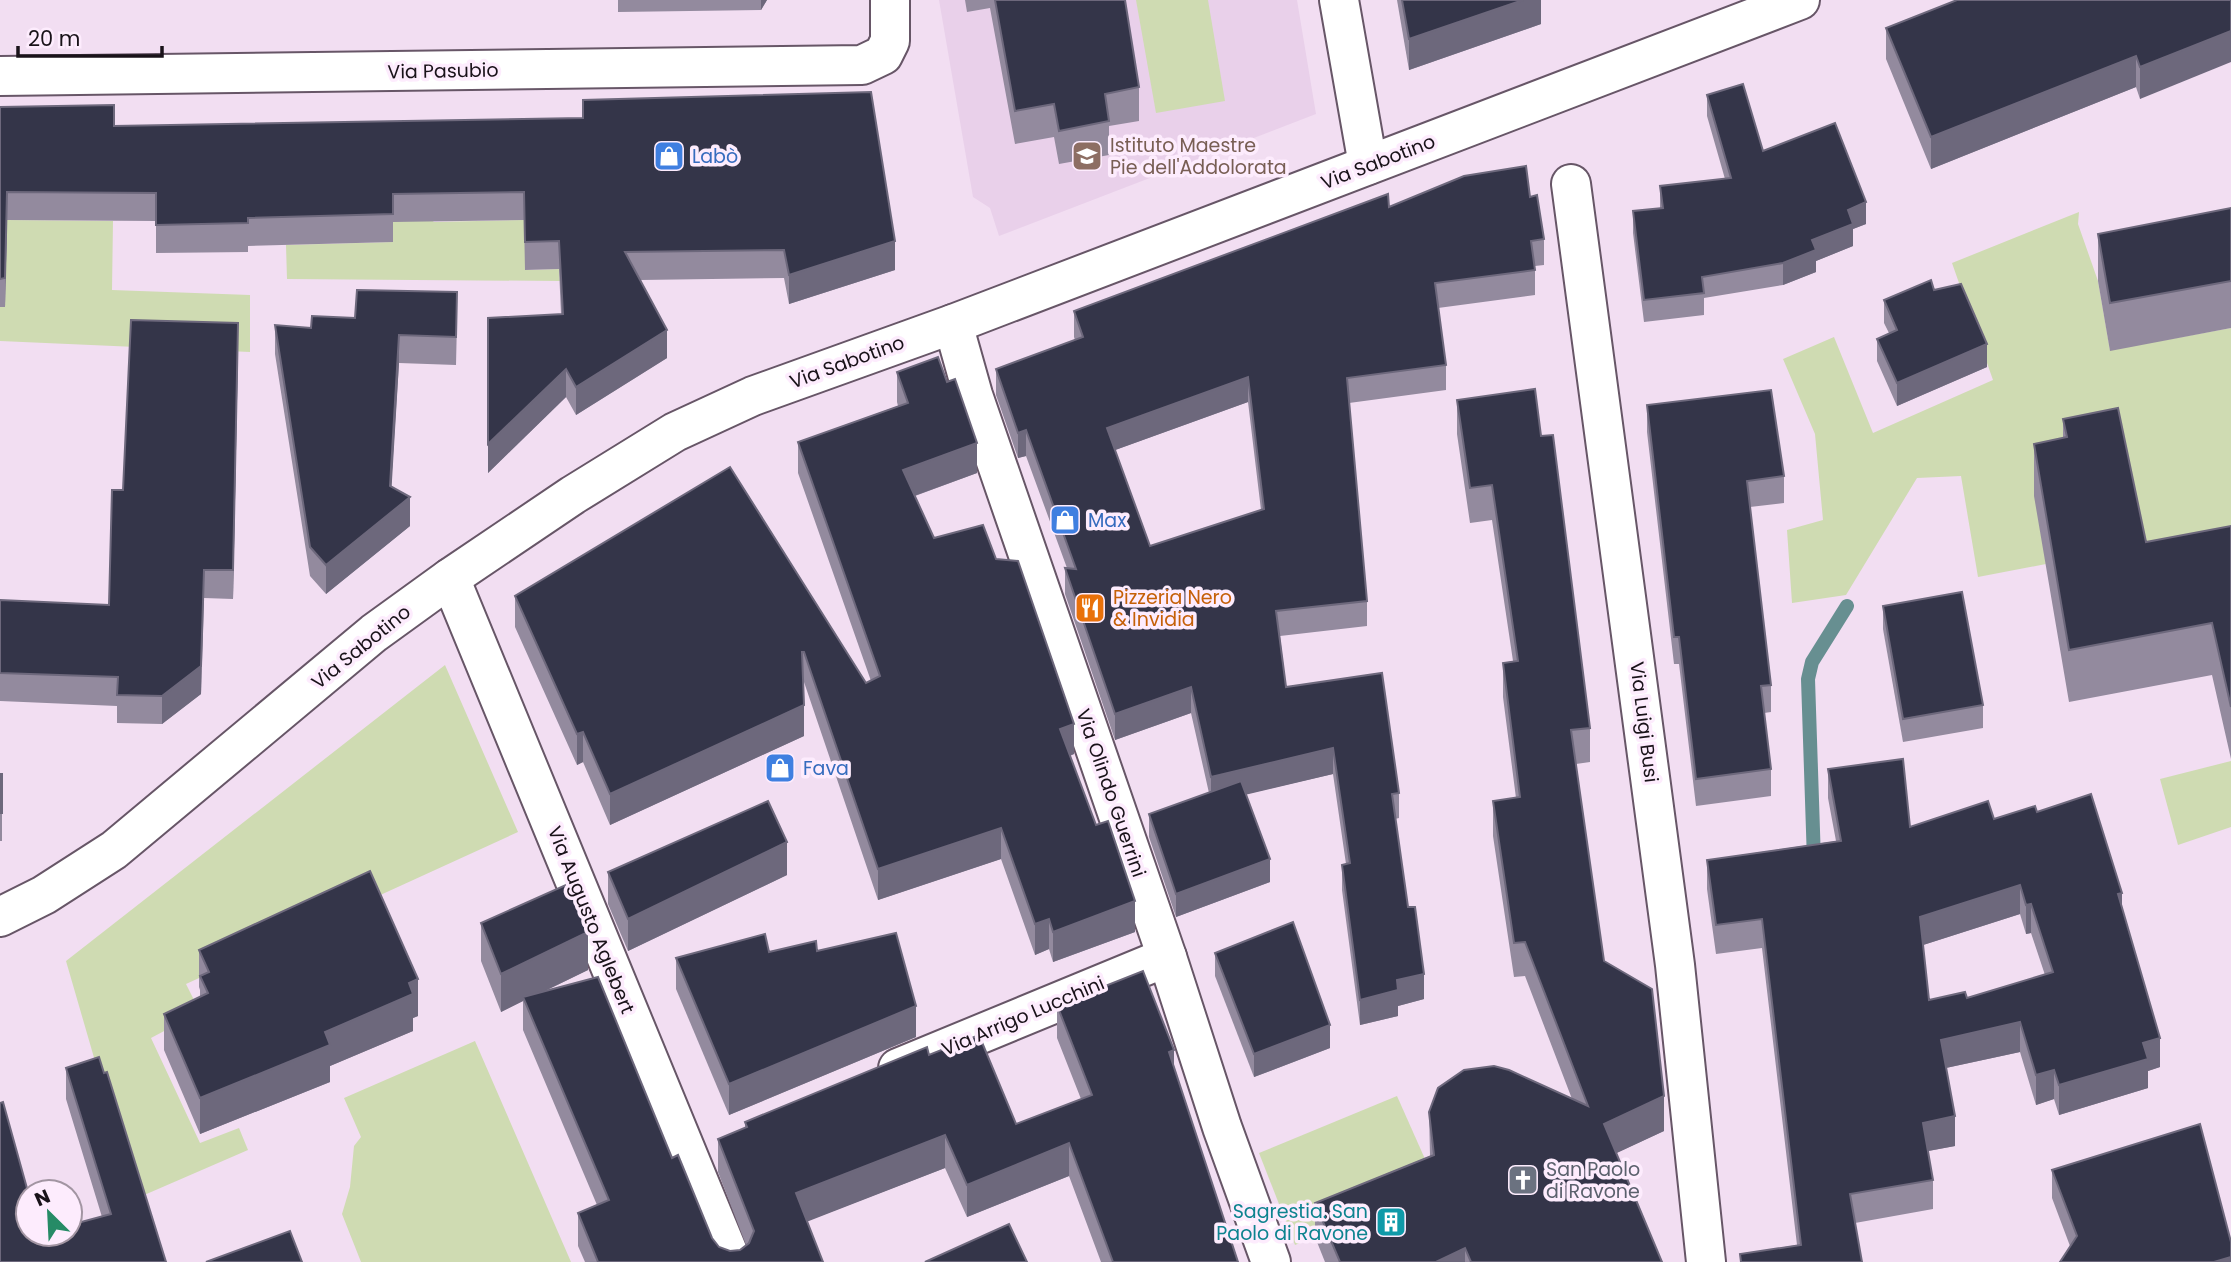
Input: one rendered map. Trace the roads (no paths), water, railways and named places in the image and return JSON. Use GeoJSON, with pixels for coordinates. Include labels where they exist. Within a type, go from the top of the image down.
{"type":"FeatureCollection","features":[{"type":"Feature","properties":{"kind":"street","name":"Via Pasubio"},"geometry":{"type":"LineString","coordinates":[[0,76],[862,65],[883,55],[890,41],[890,0]]}},
{"type":"Feature","properties":{"kind":"street"},"geometry":{"type":"LineString","coordinates":[[1339,0],[1368,165]]}},
{"type":"Feature","properties":{"kind":"street","name":"Via Sabotino"},"geometry":{"type":"LineString","coordinates":[[0,916],[44,895],[114,850],[374,634],[450,578],[595,480],[675,432],[753,396],[953,324],[1800,0]]}},
{"type":"Feature","properties":{"kind":"street","name":"Via Luigi Busi"},"geometry":{"type":"LineString","coordinates":[[1571,184],[1675,965],[1706,1262]]}},
{"type":"Feature","properties":{"kind":"street","name":"Via Olindo Guerrini"},"geometry":{"type":"LineString","coordinates":[[953,324],[974,395],[1167,957],[1222,1127],[1271,1262]]}},
{"type":"Feature","properties":{"kind":"street","name":"Via Augusto Aglebert"},"geometry":{"type":"LineString","coordinates":[[450,578],[505,707],[686,1156],[732,1262]]}},
{"type":"Feature","properties":{"kind":"street","name":"Via Arrigo Lucchini"},"geometry":{"type":"LineString","coordinates":[[865,1082],[1167,957]]}},
{"type":"Feature","properties":{"kind":"street"},"geometry":{"type":"LineString","coordinates":[[686,1156],[724,1140]]}},
{"type":"Feature","properties":{"kind":"waterway"},"geometry":{"type":"LineString","coordinates":[[1814,861],[1808,679],[1812,662],[1847,606]]}},
{"type":"Feature","properties":{"kind":"place","name":"Labò"},"geometry":{"type":"Point","coordinates":[669,156]}},
{"type":"Feature","properties":{"kind":"place","name":"Istituto Maestre Pie dell'Addolorata"},"geometry":{"type":"Point","coordinates":[1087,156]}},
{"type":"Feature","properties":{"kind":"place","name":"Max"},"geometry":{"type":"Point","coordinates":[1065,520]}},
{"type":"Feature","properties":{"kind":"place","name":"Pizzeria Nero & Invidia"},"geometry":{"type":"Point","coordinates":[1090,608]}},
{"type":"Feature","properties":{"kind":"place","name":"Fava"},"geometry":{"type":"Point","coordinates":[780,768]}},
{"type":"Feature","properties":{"kind":"place","name":"San Paolo di Ravone"},"geometry":{"type":"Point","coordinates":[1523,1180]}},
{"type":"Feature","properties":{"kind":"place","name":"Sagrestia. San Paolo di Ravone"},"geometry":{"type":"Point","coordinates":[1391,1222]}}]}
